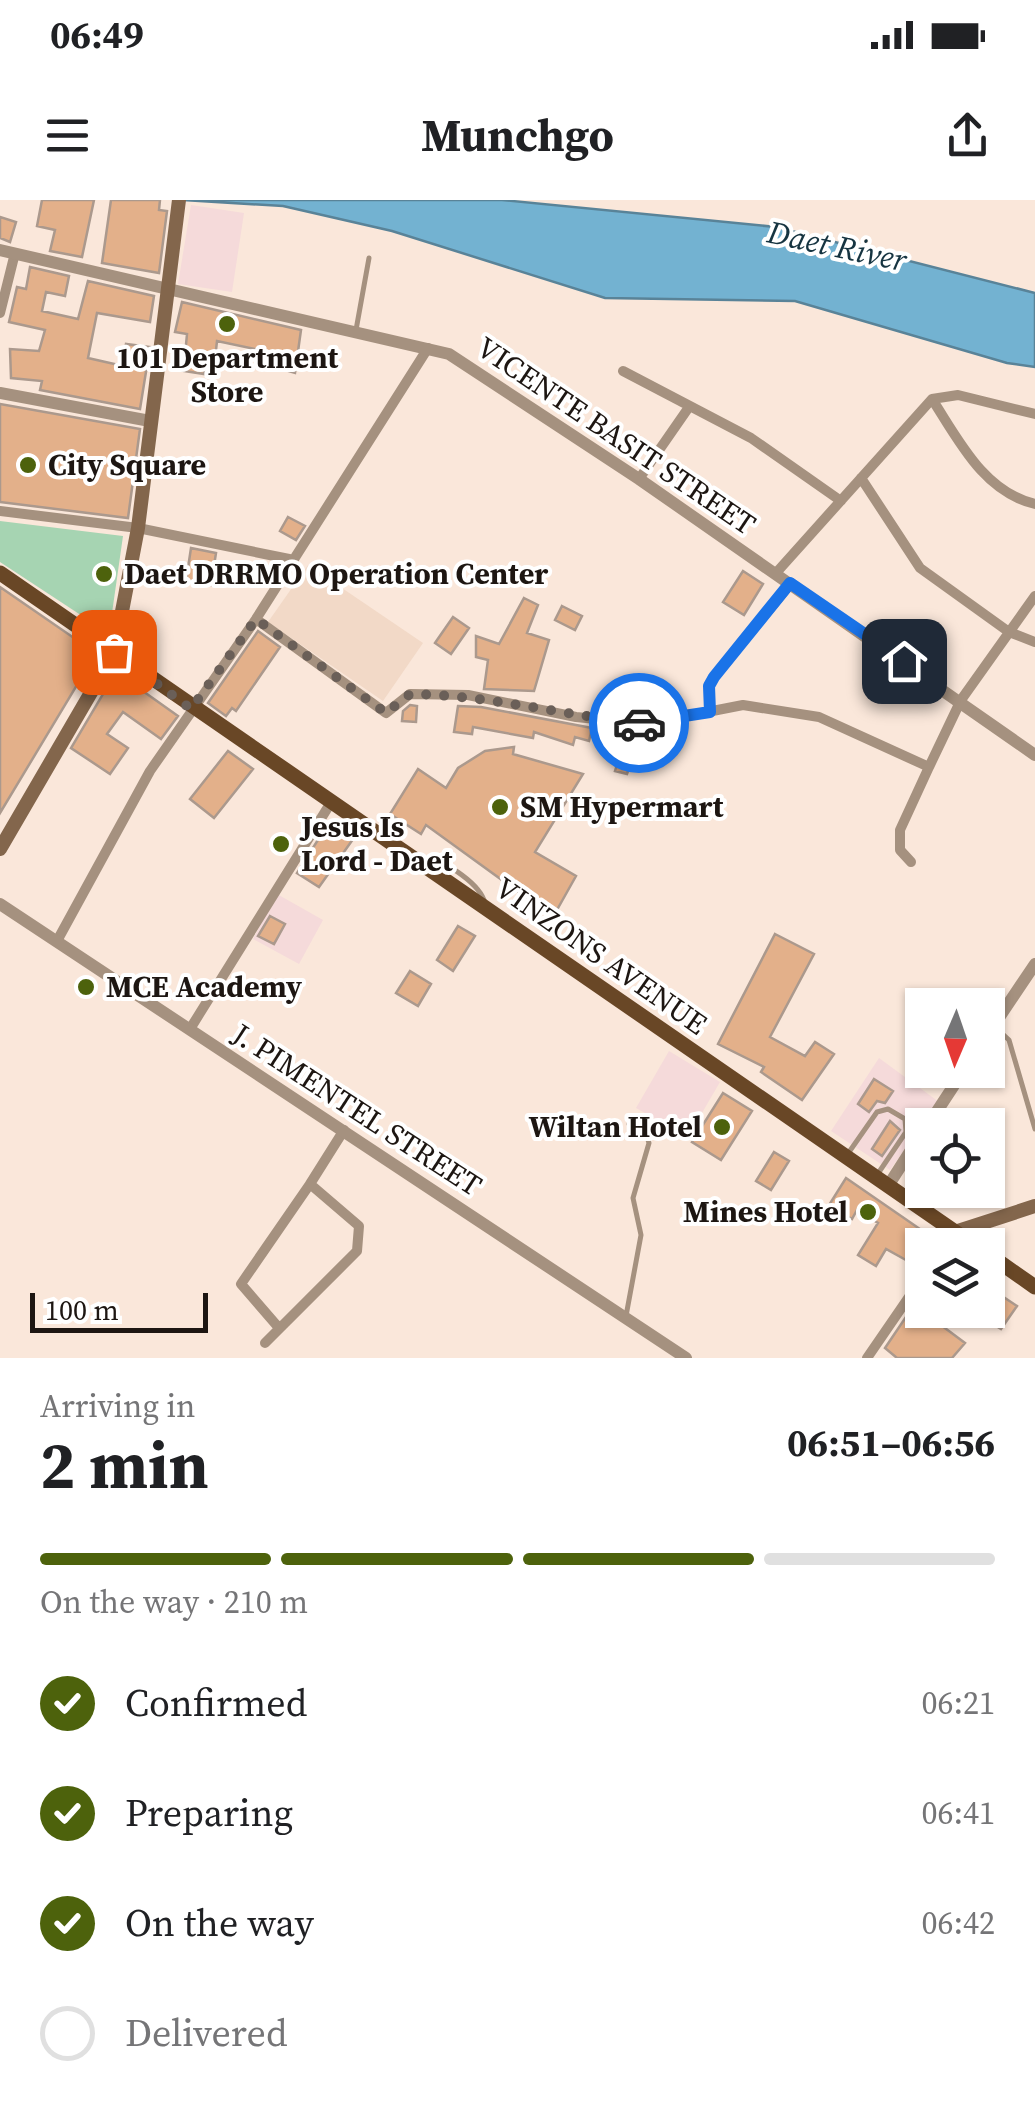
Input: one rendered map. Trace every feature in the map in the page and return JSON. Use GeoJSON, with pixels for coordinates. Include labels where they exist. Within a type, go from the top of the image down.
{"type":"FeatureCollection","features":[{"type":"Feature","properties":{"kind":"main road"},"geometry":{"type":"LineString","coordinates":[[0,849],[114,652],[138,528],[178,207]]}},
{"type":"Feature","properties":{"kind":"main road","name":"VINZONS AVENUE"},"geometry":{"type":"LineString","coordinates":[[0,573],[191,709],[882,1182],[938,1228]]}},
{"type":"Feature","properties":{"kind":"main road"},"geometry":{"type":"LineString","coordinates":[[977,1228],[1035,1206]]}},
{"type":"Feature","properties":{"kind":"main road"},"geometry":{"type":"LineString","coordinates":[[1005,1266],[1035,1287]]}},
{"type":"Feature","properties":{"kind":"street","name":"VICENTE BASIT STREET"},"geometry":{"type":"LineString","coordinates":[[7,252],[450,354],[639,479],[1035,755]]}},
{"type":"Feature","properties":{"kind":"street"},"geometry":{"type":"LineString","coordinates":[[0,314],[7,252]]}},
{"type":"Feature","properties":{"kind":"street"},"geometry":{"type":"LineString","coordinates":[[57,941],[150,771],[256,619],[428,348]]}},
{"type":"Feature","properties":{"kind":"street"},"geometry":{"type":"LineString","coordinates":[[622,371],[751,438],[841,501]]}},
{"type":"Feature","properties":{"kind":"street"},"geometry":{"type":"LineString","coordinates":[[0,393],[150,421]]}},
{"type":"Feature","properties":{"kind":"street"},"geometry":{"type":"LineString","coordinates":[[776,573],[932,399],[958,395],[1035,414]]}},
{"type":"Feature","properties":{"kind":"street"},"geometry":{"type":"LineString","coordinates":[[932,399],[967,454],[1008,498],[1035,504]]}},
{"type":"Feature","properties":{"kind":"street"},"geometry":{"type":"LineString","coordinates":[[639,479],[689,408]]}},
{"type":"Feature","properties":{"kind":"street"},"geometry":{"type":"LineString","coordinates":[[861,478],[920,568],[1009,632],[1035,642]]}},
{"type":"Feature","properties":{"kind":"street"},"geometry":{"type":"LineString","coordinates":[[0,511],[138,528],[294,560]]}},
{"type":"Feature","properties":{"kind":"street"},"geometry":{"type":"LineString","coordinates":[[710,712],[709,686],[714,677],[790,583]]}},
{"type":"Feature","properties":{"kind":"street"},"geometry":{"type":"LineString","coordinates":[[911,862],[900,850],[900,830],[961,700],[1035,596]]}},
{"type":"Feature","properties":{"kind":"street"},"geometry":{"type":"LineString","coordinates":[[256,619],[386,713],[410,694],[468,695],[576,716],[646,724],[743,705],[818,716],[930,767]]}},
{"type":"Feature","properties":{"kind":"street"},"geometry":{"type":"LineString","coordinates":[[190,1029],[330,804]]}},
{"type":"Feature","properties":{"kind":"street","name":"J. PIMENTEL STREET"},"geometry":{"type":"LineString","coordinates":[[0,904],[686,1358]]}},
{"type":"Feature","properties":{"kind":"street"},"geometry":{"type":"LineString","coordinates":[[1005,1008],[1035,964]]}},
{"type":"Feature","properties":{"kind":"street"},"geometry":{"type":"LineString","coordinates":[[279,1328],[241,1284],[344,1130]]}},
{"type":"Feature","properties":{"kind":"street"},"geometry":{"type":"LineString","coordinates":[[882,1182],[905,1154]]}},
{"type":"Feature","properties":{"kind":"street"},"geometry":{"type":"LineString","coordinates":[[265,1343],[357,1251],[361,1241],[359,1226],[310,1184]]}},
{"type":"Feature","properties":{"kind":"street"},"geometry":{"type":"LineString","coordinates":[[867,1358],[905,1303]]}},
{"type":"Feature","properties":{"kind":"lane"},"geometry":{"type":"LineString","coordinates":[[356,330],[369,258]]}},
{"type":"Feature","properties":{"kind":"lane"},"geometry":{"type":"LineString","coordinates":[[1005,1038],[1009,1040],[1035,1128]]}},
{"type":"Feature","properties":{"kind":"lane"},"geometry":{"type":"LineString","coordinates":[[846,1157],[877,1112],[888,1109],[905,1119],[906,1132],[882,1182]]}},
{"type":"Feature","properties":{"kind":"lane"},"geometry":{"type":"LineString","coordinates":[[626,1318],[641,1235],[633,1198],[649,1143],[646,1134],[629,1124]]}},
{"type":"Feature","properties":{"kind":"shaded area"},"geometry":{"type":"Polygon","coordinates":[[[191,205],[244,213],[232,292],[178,284],[191,205]]]}},
{"type":"Feature","properties":{"kind":"shaded area"},"geometry":{"type":"Polygon","coordinates":[[[308,565],[423,643],[383,701],[268,622],[308,565]]]}},
{"type":"Feature","properties":{"kind":"shaded area"},"geometry":{"type":"Polygon","coordinates":[[[277,894],[323,920],[299,964],[253,939],[277,894]]]}},
{"type":"Feature","properties":{"kind":"shaded area"},"geometry":{"type":"Polygon","coordinates":[[[669,1051],[720,1082],[688,1137],[636,1108],[669,1051]]]}},
{"type":"Feature","properties":{"kind":"shaded area"},"geometry":{"type":"Polygon","coordinates":[[[879,1058],[905,1077],[905,1088],[920,1088],[939,1102],[935,1108],[905,1108],[905,1149],[890,1170],[831,1131],[879,1058]]]}},
{"type":"Feature","properties":{"kind":"green space"},"geometry":{"type":"Polygon","coordinates":[[[0,521],[123,536],[110,627],[102,629],[0,562],[0,521]]]}},
{"type":"Feature","properties":{"kind":"water","name":"Daet River"},"geometry":{"type":"Polygon","coordinates":[[[183,200],[502,200],[776,227],[1035,293],[1035,367],[1007,363],[795,301],[605,298],[392,231],[283,206],[183,200]]]}},
{"type":"Feature","properties":{"kind":"building"},"geometry":{"type":"Polygon","coordinates":[[[42,200],[94,200],[82,257],[50,251],[55,230],[37,226],[42,200]]]}},
{"type":"Feature","properties":{"kind":"building"},"geometry":{"type":"Polygon","coordinates":[[[111,200],[160,200],[159,210],[167,211],[159,273],[102,263],[111,200]]]}},
{"type":"Feature","properties":{"kind":"building"},"geometry":{"type":"Polygon","coordinates":[[[0,217],[16,222],[10,242],[0,238],[0,217]]]}},
{"type":"Feature","properties":{"kind":"building"},"geometry":{"type":"Polygon","coordinates":[[[30,267],[69,276],[65,296],[46,292],[42,311],[78,319],[88,281],[154,296],[150,322],[97,313],[88,358],[123,366],[126,344],[150,347],[140,409],[40,390],[42,381],[11,378],[10,349],[39,351],[45,330],[9,322],[17,287],[26,289],[30,267]]]}},
{"type":"Feature","properties":{"kind":"building"},"geometry":{"type":"Polygon","coordinates":[[[182,302],[301,330],[295,373],[271,366],[274,353],[217,341],[215,359],[206,358],[204,374],[171,369],[174,353],[185,355],[187,334],[175,332],[182,302]]]}},
{"type":"Feature","properties":{"kind":"building"},"geometry":{"type":"Polygon","coordinates":[[[0,404],[140,429],[128,518],[0,502],[0,404]]]}},
{"type":"Feature","properties":{"kind":"building"},"geometry":{"type":"Polygon","coordinates":[[[288,517],[305,526],[296,540],[280,531],[288,517]]]}},
{"type":"Feature","properties":{"kind":"building"},"geometry":{"type":"Polygon","coordinates":[[[191,548],[216,553],[211,585],[186,581],[191,548]]]}},
{"type":"Feature","properties":{"kind":"building"},"geometry":{"type":"Polygon","coordinates":[[[743,571],[763,584],[744,615],[723,602],[743,571]]]}},
{"type":"Feature","properties":{"kind":"building"},"geometry":{"type":"Polygon","coordinates":[[[0,587],[90,649],[76,671],[83,675],[0,813],[0,587]]]}},
{"type":"Feature","properties":{"kind":"building"},"geometry":{"type":"Polygon","coordinates":[[[524,598],[538,605],[527,633],[549,640],[534,691],[484,689],[488,660],[476,657],[476,636],[499,644],[524,598]]]}},
{"type":"Feature","properties":{"kind":"building"},"geometry":{"type":"Polygon","coordinates":[[[562,606],[582,616],[575,630],[555,620],[562,606]]]}},
{"type":"Feature","properties":{"kind":"building"},"geometry":{"type":"Polygon","coordinates":[[[453,617],[469,628],[451,654],[435,643],[453,617]]]}},
{"type":"Feature","properties":{"kind":"building"},"geometry":{"type":"Polygon","coordinates":[[[258,631],[280,647],[236,711],[232,708],[226,716],[208,703],[258,631]]]}},
{"type":"Feature","properties":{"kind":"building"},"geometry":{"type":"Polygon","coordinates":[[[116,672],[178,716],[161,739],[123,712],[107,734],[128,748],[110,774],[71,748],[116,672]]]}},
{"type":"Feature","properties":{"kind":"building"},"geometry":{"type":"Polygon","coordinates":[[[410,705],[417,706],[416,722],[402,721],[403,711],[410,705]]]}},
{"type":"Feature","properties":{"kind":"building"},"geometry":{"type":"Polygon","coordinates":[[[458,706],[592,728],[589,741],[575,737],[573,745],[534,732],[533,738],[473,727],[472,734],[454,732],[458,706]]]}},
{"type":"Feature","properties":{"kind":"building"},"geometry":{"type":"Polygon","coordinates":[[[644,736],[661,736],[661,756],[644,756],[644,736]]]}},
{"type":"Feature","properties":{"kind":"building","name":"SM Hypermart"},"geometry":{"type":"Polygon","coordinates":[[[514,747],[513,754],[583,774],[535,852],[576,876],[553,917],[426,825],[421,834],[390,814],[418,769],[446,788],[458,768],[485,751],[514,747]]]}},
{"type":"Feature","properties":{"kind":"building"},"geometry":{"type":"Polygon","coordinates":[[[228,751],[253,769],[214,818],[190,799],[228,751]]]}},
{"type":"Feature","properties":{"kind":"building"},"geometry":{"type":"Polygon","coordinates":[[[620,755],[632,759],[627,774],[615,771],[620,755]]]}},
{"type":"Feature","properties":{"kind":"building"},"geometry":{"type":"Polygon","coordinates":[[[340,822],[356,835],[319,887],[297,873],[328,824],[340,822]]]}},
{"type":"Feature","properties":{"kind":"building"},"geometry":{"type":"Polygon","coordinates":[[[270,916],[285,924],[274,944],[258,936],[270,916]]]}},
{"type":"Feature","properties":{"kind":"building"},"geometry":{"type":"Polygon","coordinates":[[[458,926],[475,936],[453,971],[437,960],[458,926]]]}},
{"type":"Feature","properties":{"kind":"building"},"geometry":{"type":"Polygon","coordinates":[[[775,934],[814,954],[770,1037],[805,1056],[815,1042],[834,1054],[802,1100],[761,1072],[764,1067],[718,1044],[775,934]]]}},
{"type":"Feature","properties":{"kind":"building"},"geometry":{"type":"Polygon","coordinates":[[[410,971],[431,984],[418,1006],[396,993],[410,971]]]}},
{"type":"Feature","properties":{"kind":"building"},"geometry":{"type":"Polygon","coordinates":[[[874,1079],[893,1091],[885,1103],[877,1101],[869,1112],[858,1104],[874,1079]]]}},
{"type":"Feature","properties":{"kind":"building","name":"Wiltan Hotel"},"geometry":{"type":"Polygon","coordinates":[[[723,1093],[752,1111],[721,1160],[692,1142],[723,1093]]]}},
{"type":"Feature","properties":{"kind":"building"},"geometry":{"type":"Polygon","coordinates":[[[890,1121],[900,1130],[882,1156],[872,1149],[890,1121]]]}},
{"type":"Feature","properties":{"kind":"building"},"geometry":{"type":"Polygon","coordinates":[[[774,1152],[789,1161],[771,1190],[756,1181],[774,1152]]]}},
{"type":"Feature","properties":{"kind":"building"},"geometry":{"type":"Polygon","coordinates":[[[846,1178],[918,1228],[905,1228],[905,1260],[886,1249],[876,1266],[858,1255],[878,1223],[857,1210],[852,1219],[829,1205],[846,1178]]]}},
{"type":"Feature","properties":{"kind":"building"},"geometry":{"type":"Polygon","coordinates":[[[1005,1298],[1017,1306],[1005,1323],[1005,1298]]]}},
{"type":"Feature","properties":{"kind":"building"},"geometry":{"type":"Polygon","coordinates":[[[905,1318],[905,1328],[945,1328],[965,1343],[952,1358],[897,1358],[885,1348],[905,1318]]]}},
{"type":"Feature","properties":{"kind":"way so far"},"geometry":{"type":"LineString","coordinates":[[114,652],[191,709],[256,619],[386,713],[410,694],[468,695],[576,716],[639,723]]}},
{"type":"Feature","properties":{"kind":"place","name":"101 Department Store"},"geometry":{"type":"Point","coordinates":[227,324]}},
{"type":"Feature","properties":{"kind":"place","name":"City Square"},"geometry":{"type":"Point","coordinates":[28,465]}},
{"type":"Feature","properties":{"kind":"place","name":"Daet DRRMO Operation Center"},"geometry":{"type":"Point","coordinates":[104,574]}},
{"type":"Feature","properties":{"kind":"place","name":"SM Hypermart"},"geometry":{"type":"Point","coordinates":[500,807]}},
{"type":"Feature","properties":{"kind":"place","name":"Jesus Is Lord - Daet"},"geometry":{"type":"Point","coordinates":[281,844]}},
{"type":"Feature","properties":{"kind":"place","name":"MCE Academy"},"geometry":{"type":"Point","coordinates":[86,987]}},
{"type":"Feature","properties":{"kind":"place","name":"Wiltan Hotel"},"geometry":{"type":"Point","coordinates":[722,1127]}},
{"type":"Feature","properties":{"kind":"place","name":"Mines Hotel"},"geometry":{"type":"Point","coordinates":[868,1212]}},
{"type":"Feature","properties":{"kind":"route"},"geometry":{"type":"LineString","coordinates":[[639,723],[710,712],[709,686],[714,677],[790,583],[904,661]]}}]}
